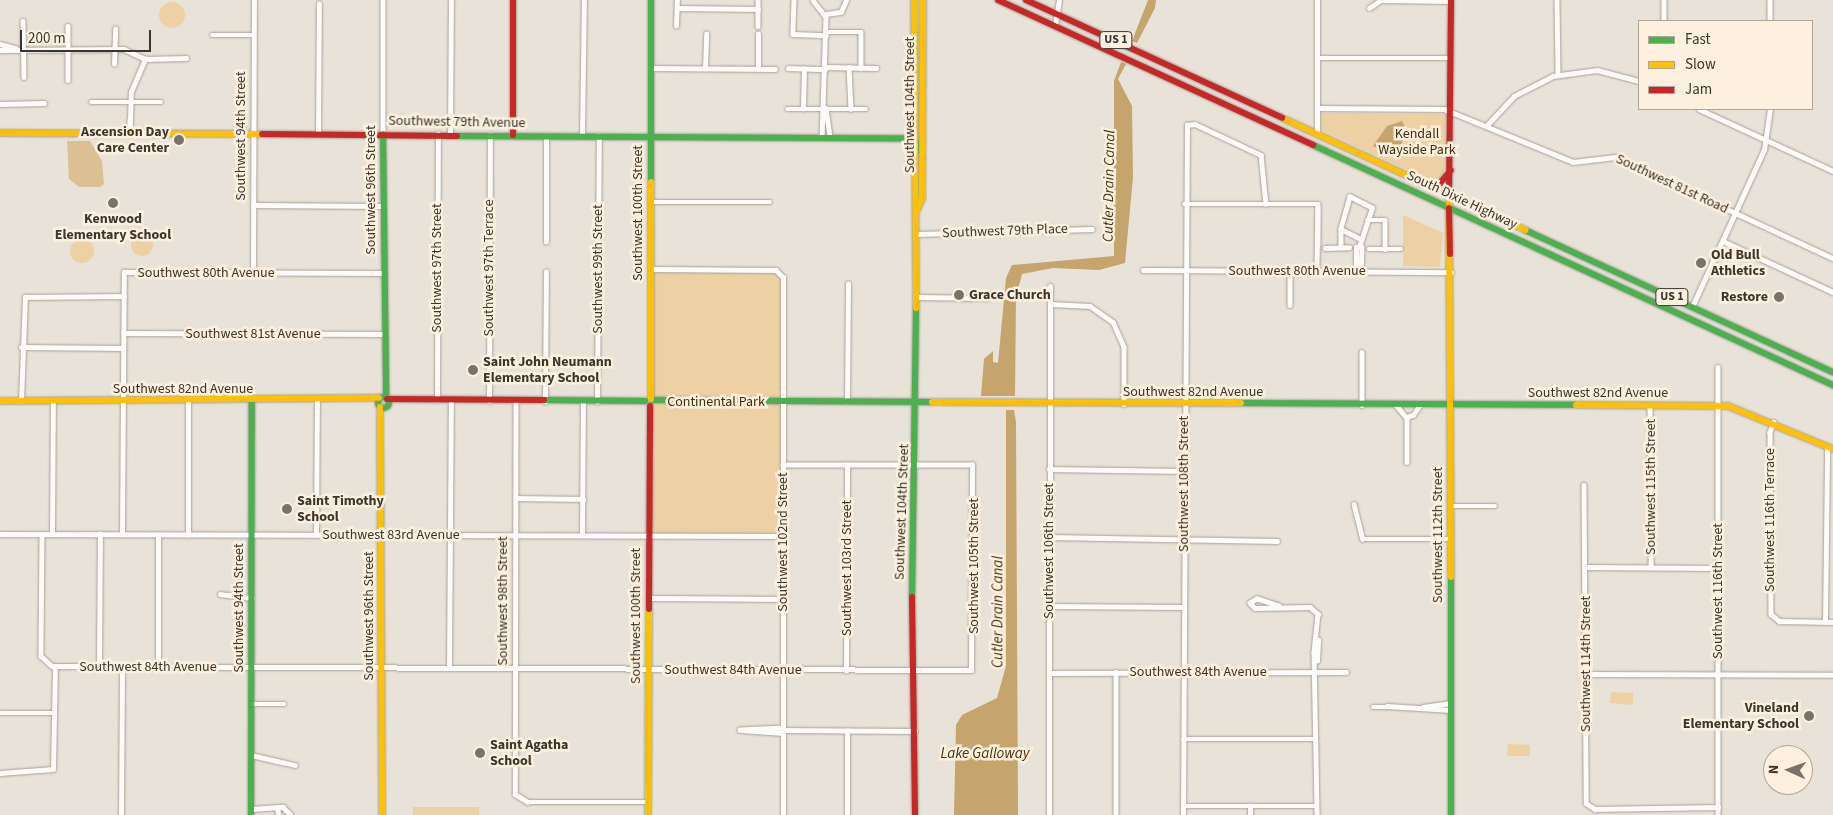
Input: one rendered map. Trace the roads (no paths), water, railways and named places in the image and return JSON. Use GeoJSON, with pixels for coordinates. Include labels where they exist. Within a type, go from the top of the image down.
{"type":"FeatureCollection","features":[{"type":"Feature","properties":{"kind":"main road"},"geometry":{"type":"LineString","coordinates":[[513,0],[513,135]]}},
{"type":"Feature","properties":{"kind":"main road","name":"Southwest 100th Street"},"geometry":{"type":"LineString","coordinates":[[648,815],[651,0]]}},
{"type":"Feature","properties":{"kind":"main road","name":"Southwest 104th Street"},"geometry":{"type":"LineString","coordinates":[[914,0],[914,138],[918,210],[916,464],[912,563],[916,671],[915,815]]}},
{"type":"Feature","properties":{"kind":"main road","name":"South Dixie Highway"},"geometry":{"type":"LineString","coordinates":[[998,0],[1833,386]]}},
{"type":"Feature","properties":{"kind":"main road","name":"South Dixie Highway"},"geometry":{"type":"LineString","coordinates":[[1026,0],[1833,372]]}},
{"type":"Feature","properties":{"kind":"main road","name":"Southwest 112th Street"},"geometry":{"type":"LineString","coordinates":[[1451,0],[1451,815]]}},
{"type":"Feature","properties":{"kind":"main road","name":"Southwest 104th Street"},"geometry":{"type":"LineString","coordinates":[[918,210],[922,198],[921,2]]}},
{"type":"Feature","properties":{"kind":"main road"},"geometry":{"type":"LineString","coordinates":[[1316,146],[1317,133]]}},
{"type":"Feature","properties":{"kind":"main road","name":"Southwest 79th Avenue"},"geometry":{"type":"LineString","coordinates":[[0,134],[450,134],[914,138]]}},
{"type":"Feature","properties":{"kind":"main road","name":"Southwest 96th Street"},"geometry":{"type":"LineString","coordinates":[[382,815],[384,134]]}},
{"type":"Feature","properties":{"kind":"main road"},"geometry":{"type":"LineString","coordinates":[[914,138],[922,154]]}},
{"type":"Feature","properties":{"kind":"main road"},"geometry":{"type":"LineString","coordinates":[[1436,188],[1452,170]]}},
{"type":"Feature","properties":{"kind":"main road"},"geometry":{"type":"LineString","coordinates":[[1667,309],[1683,312],[1692,307]]}},
{"type":"Feature","properties":{"kind":"main road"},"geometry":{"type":"LineString","coordinates":[[1786,364],[1792,353]]}},
{"type":"Feature","properties":{"kind":"main road","name":"Southwest 82nd Avenue"},"geometry":{"type":"LineString","coordinates":[[0,401],[1717,406],[1741,408],[1830,448]]}},
{"type":"Feature","properties":{"kind":"main road","name":"Southwest 94th Street"},"geometry":{"type":"LineString","coordinates":[[251,812],[252,402]]}},
{"type":"Feature","properties":{"kind":"street","name":"Southwest 94th Street"},"geometry":{"type":"LineString","coordinates":[[253,273],[254,0]]}},
{"type":"Feature","properties":{"kind":"street","name":"Southwest 96th Street"},"geometry":{"type":"LineString","coordinates":[[383,0],[384,134]]}},
{"type":"Feature","properties":{"kind":"street"},"geometry":{"type":"LineString","coordinates":[[582,136],[584,0]]}},
{"type":"Feature","properties":{"kind":"street"},"geometry":{"type":"LineString","coordinates":[[676,26],[677,0]]}},
{"type":"Feature","properties":{"kind":"street"},"geometry":{"type":"LineString","coordinates":[[758,0],[758,26]]}},
{"type":"Feature","properties":{"kind":"street"},"geometry":{"type":"LineString","coordinates":[[794,0],[793,34],[861,32],[861,68]]}},
{"type":"Feature","properties":{"kind":"street"},"geometry":{"type":"LineString","coordinates":[[813,0],[823,8],[826,14],[826,108],[830,138]]}},
{"type":"Feature","properties":{"kind":"street"},"geometry":{"type":"LineString","coordinates":[[826,14],[841,12],[846,0]]}},
{"type":"Feature","properties":{"kind":"street"},"geometry":{"type":"LineString","coordinates":[[1054,25],[1058,14],[1059,0]]}},
{"type":"Feature","properties":{"kind":"street"},"geometry":{"type":"LineString","coordinates":[[1317,0],[1317,133]]}},
{"type":"Feature","properties":{"kind":"street"},"geometry":{"type":"LineString","coordinates":[[1369,8],[1381,0],[1451,0]]}},
{"type":"Feature","properties":{"kind":"street"},"geometry":{"type":"LineString","coordinates":[[1557,0],[1558,74]]}},
{"type":"Feature","properties":{"kind":"street"},"geometry":{"type":"LineString","coordinates":[[1664,0],[1664,20]]}},
{"type":"Feature","properties":{"kind":"street"},"geometry":{"type":"LineString","coordinates":[[1770,0],[1770,20]]}},
{"type":"Feature","properties":{"kind":"street"},"geometry":{"type":"LineString","coordinates":[[450,134],[451,1]]}},
{"type":"Feature","properties":{"kind":"street"},"geometry":{"type":"LineString","coordinates":[[318,4],[318,134]]}},
{"type":"Feature","properties":{"kind":"street"},"geometry":{"type":"LineString","coordinates":[[677,8],[758,9]]}},
{"type":"Feature","properties":{"kind":"street"},"geometry":{"type":"LineString","coordinates":[[23,21],[24,77]]}},
{"type":"Feature","properties":{"kind":"street"},"geometry":{"type":"LineString","coordinates":[[68,26],[68,80]]}},
{"type":"Feature","properties":{"kind":"street"},"geometry":{"type":"LineString","coordinates":[[114,64],[115,29]]}},
{"type":"Feature","properties":{"kind":"street"},"geometry":{"type":"LineString","coordinates":[[212,35],[254,34]]}},
{"type":"Feature","properties":{"kind":"street"},"geometry":{"type":"LineString","coordinates":[[705,68],[706,34]]}},
{"type":"Feature","properties":{"kind":"street"},"geometry":{"type":"LineString","coordinates":[[758,34],[758,69]]}},
{"type":"Feature","properties":{"kind":"street"},"geometry":{"type":"LineString","coordinates":[[0,44],[16,48]]}},
{"type":"Feature","properties":{"kind":"street"},"geometry":{"type":"LineString","coordinates":[[0,50],[16,48],[115,49],[134,51],[145,59],[186,58]]}},
{"type":"Feature","properties":{"kind":"street"},"geometry":{"type":"LineString","coordinates":[[1317,58],[1451,58]]}},
{"type":"Feature","properties":{"kind":"street"},"geometry":{"type":"LineString","coordinates":[[130,134],[130,104],[145,59]]}},
{"type":"Feature","properties":{"kind":"street"},"geometry":{"type":"LineString","coordinates":[[849,67],[851,109]]}},
{"type":"Feature","properties":{"kind":"street"},"geometry":{"type":"LineString","coordinates":[[651,68],[775,68]]}},
{"type":"Feature","properties":{"kind":"street"},"geometry":{"type":"LineString","coordinates":[[788,68],[876,68]]}},
{"type":"Feature","properties":{"kind":"street"},"geometry":{"type":"LineString","coordinates":[[803,109],[804,68]]}},
{"type":"Feature","properties":{"kind":"street"},"geometry":{"type":"LineString","coordinates":[[1488,124],[1519,92],[1558,74],[1597,70],[1638,81]]}},
{"type":"Feature","properties":{"kind":"street"},"geometry":{"type":"LineString","coordinates":[[91,102],[130,104],[161,102]]}},
{"type":"Feature","properties":{"kind":"street"},"geometry":{"type":"LineString","coordinates":[[0,104],[44,103]]}},
{"type":"Feature","properties":{"kind":"street"},"geometry":{"type":"LineString","coordinates":[[822,137],[826,108]]}},
{"type":"Feature","properties":{"kind":"street"},"geometry":{"type":"LineString","coordinates":[[1317,108],[1452,112]]}},
{"type":"Feature","properties":{"kind":"street"},"geometry":{"type":"LineString","coordinates":[[787,109],[866,109]]}},
{"type":"Feature","properties":{"kind":"street"},"geometry":{"type":"LineString","coordinates":[[1701,110],[1833,171]]}},
{"type":"Feature","properties":{"kind":"street"},"geometry":{"type":"LineString","coordinates":[[1692,307],[1768,140],[1770,110]]}},
{"type":"Feature","properties":{"kind":"street","name":"Southwest 81st Road"},"geometry":{"type":"LineString","coordinates":[[1452,112],[1488,124],[1576,163],[1614,157],[1833,258]]}},
{"type":"Feature","properties":{"kind":"street","name":"Southwest 108th Street"},"geometry":{"type":"LineString","coordinates":[[1183,815],[1185,538],[1184,204],[1187,125],[1195,124],[1264,159],[1266,204]]}},
{"type":"Feature","properties":{"kind":"street","name":"Southwest 97th Street"},"geometry":{"type":"LineString","coordinates":[[437,402],[438,134]]}},
{"type":"Feature","properties":{"kind":"street","name":"Southwest 97th Terrace"},"geometry":{"type":"LineString","coordinates":[[489,402],[490,135]]}},
{"type":"Feature","properties":{"kind":"street"},"geometry":{"type":"LineString","coordinates":[[546,136],[546,242]]}},
{"type":"Feature","properties":{"kind":"street","name":"Southwest 99th Street"},"geometry":{"type":"LineString","coordinates":[[597,402],[599,136]]}},
{"type":"Feature","properties":{"kind":"street"},"geometry":{"type":"LineString","coordinates":[[1341,247],[1341,229],[1350,197],[1372,208],[1359,238],[1359,271]]}},
{"type":"Feature","properties":{"kind":"street"},"geometry":{"type":"LineString","coordinates":[[651,202],[770,202]]}},
{"type":"Feature","properties":{"kind":"street"},"geometry":{"type":"LineString","coordinates":[[1184,204],[1318,206],[1317,271]]}},
{"type":"Feature","properties":{"kind":"street"},"geometry":{"type":"LineString","coordinates":[[253,205],[383,206]]}},
{"type":"Feature","properties":{"kind":"street"},"geometry":{"type":"LineString","coordinates":[[1367,220],[1385,220],[1385,249]]}},
{"type":"Feature","properties":{"kind":"street","name":"Southwest 79th Place"},"geometry":{"type":"LineString","coordinates":[[917,234],[1092,228]]}},
{"type":"Feature","properties":{"kind":"street"},"geometry":{"type":"LineString","coordinates":[[1341,229],[1359,238]]}},
{"type":"Feature","properties":{"kind":"street"},"geometry":{"type":"LineString","coordinates":[[1722,241],[1833,292]]}},
{"type":"Feature","properties":{"kind":"street"},"geometry":{"type":"LineString","coordinates":[[1325,248],[1349,247]]}},
{"type":"Feature","properties":{"kind":"street"},"geometry":{"type":"LineString","coordinates":[[1369,249],[1400,249]]}},
{"type":"Feature","properties":{"kind":"street","name":"Southwest 102nd Street"},"geometry":{"type":"LineString","coordinates":[[651,269],[779,271],[783,277],[783,815]]}},
{"type":"Feature","properties":{"kind":"street","name":"Southwest 80th Avenue"},"geometry":{"type":"LineString","coordinates":[[1143,270],[1451,272]]}},
{"type":"Feature","properties":{"kind":"street"},"geometry":{"type":"LineString","coordinates":[[1290,271],[1290,305]]}},
{"type":"Feature","properties":{"kind":"street","name":"Southwest 80th Avenue"},"geometry":{"type":"LineString","coordinates":[[21,347],[24,299],[32,295],[124,296],[124,272],[383,273]]}},
{"type":"Feature","properties":{"kind":"street"},"geometry":{"type":"LineString","coordinates":[[545,402],[546,272]]}},
{"type":"Feature","properties":{"kind":"street"},"geometry":{"type":"LineString","coordinates":[[1613,284],[1618,272]]}},
{"type":"Feature","properties":{"kind":"street"},"geometry":{"type":"LineString","coordinates":[[847,402],[848,284]]}},
{"type":"Feature","properties":{"kind":"street","name":"Southwest 106th Street"},"geometry":{"type":"LineString","coordinates":[[1049,815],[1048,537],[1050,287]]}},
{"type":"Feature","properties":{"kind":"street"},"geometry":{"type":"LineString","coordinates":[[122,534],[124,296]]}},
{"type":"Feature","properties":{"kind":"street"},"geometry":{"type":"LineString","coordinates":[[917,297],[988,298]]}},
{"type":"Feature","properties":{"kind":"street"},"geometry":{"type":"LineString","coordinates":[[1050,304],[1090,306],[1106,315],[1119,332],[1124,350],[1124,404]]}},
{"type":"Feature","properties":{"kind":"street","name":"Southwest 81st Avenue"},"geometry":{"type":"LineString","coordinates":[[123,333],[383,334]]}},
{"type":"Feature","properties":{"kind":"street"},"geometry":{"type":"LineString","coordinates":[[21,401],[21,347],[123,348]]}},
{"type":"Feature","properties":{"kind":"street"},"geometry":{"type":"LineString","coordinates":[[1362,352],[1362,405]]}},
{"type":"Feature","properties":{"kind":"street","name":"Southwest 116th Street"},"geometry":{"type":"LineString","coordinates":[[1718,367],[1718,815]]}},
{"type":"Feature","properties":{"kind":"street"},"geometry":{"type":"LineString","coordinates":[[52,534],[53,401]]}},
{"type":"Feature","properties":{"kind":"street"},"geometry":{"type":"LineString","coordinates":[[188,401],[188,535]]}},
{"type":"Feature","properties":{"kind":"street"},"geometry":{"type":"LineString","coordinates":[[316,535],[317,402]]}},
{"type":"Feature","properties":{"kind":"street"},"geometry":{"type":"LineString","coordinates":[[449,668],[450,402]]}},
{"type":"Feature","properties":{"kind":"street","name":"Southwest 98th Street"},"geometry":{"type":"LineString","coordinates":[[516,402],[515,668],[517,799],[648,802]]}},
{"type":"Feature","properties":{"kind":"street"},"geometry":{"type":"LineString","coordinates":[[582,534],[583,402]]}},
{"type":"Feature","properties":{"kind":"street"},"geometry":{"type":"LineString","coordinates":[[1396,405],[1398,412],[1407,417]]}},
{"type":"Feature","properties":{"kind":"street"},"geometry":{"type":"LineString","coordinates":[[1407,462],[1407,417],[1420,405]]}},
{"type":"Feature","properties":{"kind":"street","name":"Southwest 115th Street"},"geometry":{"type":"LineString","coordinates":[[1650,406],[1651,568]]}},
{"type":"Feature","properties":{"kind":"street","name":"Southwest 116th Terrace"},"geometry":{"type":"LineString","coordinates":[[1774,422],[1770,432],[1773,618],[1825,622]]}},
{"type":"Feature","properties":{"kind":"street"},"geometry":{"type":"LineString","coordinates":[[1830,448],[1825,622],[1833,622]]}},
{"type":"Feature","properties":{"kind":"street","name":"Southwest 105th Street"},"geometry":{"type":"LineString","coordinates":[[916,464],[965,462],[974,471],[974,661]]}},
{"type":"Feature","properties":{"kind":"street"},"geometry":{"type":"LineString","coordinates":[[783,465],[916,464]]}},
{"type":"Feature","properties":{"kind":"street","name":"Southwest 103rd Street"},"geometry":{"type":"LineString","coordinates":[[846,671],[847,465]]}},
{"type":"Feature","properties":{"kind":"street"},"geometry":{"type":"LineString","coordinates":[[1049,469],[1184,471]]}},
{"type":"Feature","properties":{"kind":"street","name":"Southwest 114th Street"},"geometry":{"type":"LineString","coordinates":[[1584,485],[1586,801],[1593,808],[1718,807]]}},
{"type":"Feature","properties":{"kind":"street"},"geometry":{"type":"LineString","coordinates":[[516,498],[583,499]]}},
{"type":"Feature","properties":{"kind":"street"},"geometry":{"type":"LineString","coordinates":[[1354,504],[1362,538],[1451,539]]}},
{"type":"Feature","properties":{"kind":"street"},"geometry":{"type":"LineString","coordinates":[[1451,506],[1495,506]]}},
{"type":"Feature","properties":{"kind":"street","name":"Southwest 83rd Avenue"},"geometry":{"type":"LineString","coordinates":[[0,534],[783,536]]}},
{"type":"Feature","properties":{"kind":"street"},"geometry":{"type":"LineString","coordinates":[[0,772],[52,770],[55,667],[46,664],[41,656],[42,534]]}},
{"type":"Feature","properties":{"kind":"street"},"geometry":{"type":"LineString","coordinates":[[100,534],[100,666]]}},
{"type":"Feature","properties":{"kind":"street"},"geometry":{"type":"LineString","coordinates":[[158,535],[158,666]]}},
{"type":"Feature","properties":{"kind":"street"},"geometry":{"type":"LineString","coordinates":[[1048,537],[1276,541]]}},
{"type":"Feature","properties":{"kind":"street"},"geometry":{"type":"LineString","coordinates":[[1585,568],[1718,568]]}},
{"type":"Feature","properties":{"kind":"street"},"geometry":{"type":"LineString","coordinates":[[220,594],[252,598]]}},
{"type":"Feature","properties":{"kind":"street"},"geometry":{"type":"LineString","coordinates":[[650,598],[782,599]]}},
{"type":"Feature","properties":{"kind":"street"},"geometry":{"type":"LineString","coordinates":[[1279,606],[1257,599],[1250,604],[1255,608],[1279,606],[1310,607],[1319,617],[1315,665],[1317,815]]}},
{"type":"Feature","properties":{"kind":"street"},"geometry":{"type":"LineString","coordinates":[[1049,606],[1184,607]]}},
{"type":"Feature","properties":{"kind":"street","name":"Southwest 84th Avenue"},"geometry":{"type":"LineString","coordinates":[[55,667],[382,667],[916,671],[969,670],[974,661]]}},
{"type":"Feature","properties":{"kind":"street"},"geometry":{"type":"LineString","coordinates":[[121,815],[122,666]]}},
{"type":"Feature","properties":{"kind":"street"},"geometry":{"type":"LineString","coordinates":[[1116,672],[1116,815]]}},
{"type":"Feature","properties":{"kind":"street","name":"Southwest 84th Avenue"},"geometry":{"type":"LineString","coordinates":[[1049,673],[1346,672]]}},
{"type":"Feature","properties":{"kind":"street"},"geometry":{"type":"LineString","coordinates":[[1586,674],[1833,675]]}},
{"type":"Feature","properties":{"kind":"street"},"geometry":{"type":"LineString","coordinates":[[251,704],[284,704]]}},
{"type":"Feature","properties":{"kind":"street"},"geometry":{"type":"LineString","coordinates":[[1373,707],[1451,707]]}},
{"type":"Feature","properties":{"kind":"street"},"geometry":{"type":"LineString","coordinates":[[0,713],[55,713]]}},
{"type":"Feature","properties":{"kind":"street"},"geometry":{"type":"LineString","coordinates":[[783,732],[740,730],[783,732],[916,731]]}},
{"type":"Feature","properties":{"kind":"street"},"geometry":{"type":"LineString","coordinates":[[847,815],[848,731]]}},
{"type":"Feature","properties":{"kind":"street"},"geometry":{"type":"LineString","coordinates":[[1184,739],[1316,739]]}},
{"type":"Feature","properties":{"kind":"street"},"geometry":{"type":"LineString","coordinates":[[251,756],[295,766]]}},
{"type":"Feature","properties":{"kind":"street"},"geometry":{"type":"LineString","coordinates":[[1183,806],[1317,806]]}},
{"type":"Feature","properties":{"kind":"street"},"geometry":{"type":"LineString","coordinates":[[1250,806],[1250,815]]}},
{"type":"Feature","properties":{"kind":"street"},"geometry":{"type":"LineString","coordinates":[[251,812],[278,807],[287,808],[292,815]]}},
{"type":"Feature","properties":{"kind":"street"},"geometry":{"type":"LineString","coordinates":[[278,807],[278,815]]}},
{"type":"Feature","properties":{"kind":"street"},"geometry":{"type":"LineString","coordinates":[[1625,808],[1625,815]]}},
{"type":"Feature","properties":{"kind":"water"},"geometry":{"type":"Polygon","coordinates":[[[1148,0],[1156,0],[1155,8],[1137,43],[1132,41],[1148,0]]]}},
{"type":"Feature","properties":{"kind":"water"},"geometry":{"type":"Polygon","coordinates":[[[1121,62],[1126,64],[1118,79],[1132,106],[1133,177],[1125,263],[1099,270],[1053,268],[1022,274],[1016,297],[1015,396],[981,396],[984,359],[993,351],[993,362],[998,363],[1006,278],[1012,265],[1114,256],[1114,81],[1121,62]]]}},
{"type":"Feature","properties":{"kind":"water"},"geometry":{"type":"Polygon","coordinates":[[[1402,121],[1407,131],[1396,156],[1373,146],[1387,126],[1402,121]]]}},
{"type":"Feature","properties":{"kind":"water","name":"Lake Galloway"},"geometry":{"type":"Polygon","coordinates":[[[1006,410],[1014,410],[1016,422],[1018,815],[954,815],[956,725],[962,715],[997,698],[1006,666],[1006,410]]]}},
{"type":"Feature","properties":{"kind":"place","name":"Ascension Day Care Center"},"geometry":{"type":"Point","coordinates":[179,140]}},
{"type":"Feature","properties":{"kind":"place","name":"Kenwood Elementary School"},"geometry":{"type":"Point","coordinates":[113,203]}},
{"type":"Feature","properties":{"kind":"place","name":"Old Bull Athletics"},"geometry":{"type":"Point","coordinates":[1701,263]}},
{"type":"Feature","properties":{"kind":"place","name":"Grace Church"},"geometry":{"type":"Point","coordinates":[959,295]}},
{"type":"Feature","properties":{"kind":"place","name":"Restore"},"geometry":{"type":"Point","coordinates":[1779,297]}},
{"type":"Feature","properties":{"kind":"place","name":"Saint John Neumann Elementary School"},"geometry":{"type":"Point","coordinates":[473,370]}},
{"type":"Feature","properties":{"kind":"place","name":"Saint Timothy School"},"geometry":{"type":"Point","coordinates":[287,509]}},
{"type":"Feature","properties":{"kind":"place","name":"Vineland Elementary School"},"geometry":{"type":"Point","coordinates":[1809,716]}},
{"type":"Feature","properties":{"kind":"place","name":"Saint Agatha School"},"geometry":{"type":"Point","coordinates":[480,753]}},
{"type":"Feature","properties":{"kind":"park label","name":"Kendall Wayside Park"},"geometry":{"type":"Point","coordinates":[1417,142]}},
{"type":"Feature","properties":{"kind":"park label","name":"Continental Park"},"geometry":{"type":"Point","coordinates":[716,402]}},
{"type":"Feature","properties":{"kind":"water label","name":"Cutler Drain Canal"},"geometry":{"type":"Point","coordinates":[1109,186]}},
{"type":"Feature","properties":{"kind":"water label","name":"Cutler Drain Canal"},"geometry":{"type":"Point","coordinates":[998,612]}}]}
